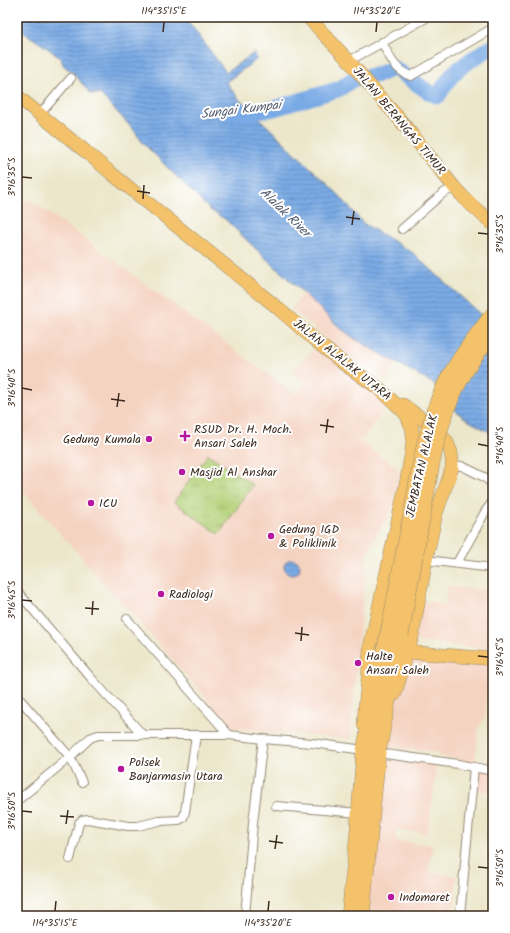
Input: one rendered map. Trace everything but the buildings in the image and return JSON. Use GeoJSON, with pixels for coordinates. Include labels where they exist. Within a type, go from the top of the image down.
{"type":"FeatureCollection","features":[{"type":"Feature","properties":{"kind":"highway","name":"JEMBATAN ALALAK"},"geometry":{"type":"LineString","coordinates":[[395,634],[425,439],[430,420],[456,364],[466,348],[493,314]]}},
{"type":"Feature","properties":{"kind":"highway","name":"JEMBATAN ALALAK"},"geometry":{"type":"LineString","coordinates":[[395,634],[442,424],[448,406],[464,374],[493,333]]}},
{"type":"Feature","properties":{"kind":"highway"},"geometry":{"type":"LineString","coordinates":[[349,916],[359,814],[395,634]]}},
{"type":"Feature","properties":{"kind":"highway"},"geometry":{"type":"LineString","coordinates":[[362,916],[371,814],[371,748]]}},
{"type":"Feature","properties":{"kind":"main road","name":"JALAN BERANGAS TIMUR"},"geometry":{"type":"LineString","coordinates":[[308,17],[373,88],[454,187],[468,202],[493,224]]}},
{"type":"Feature","properties":{"kind":"main road","name":"JALAN ALALAK UTARA"},"geometry":{"type":"LineString","coordinates":[[17,96],[273,304],[334,356],[381,390],[407,416],[416,422],[405,489],[370,647],[364,725],[371,748]]}},
{"type":"Feature","properties":{"kind":"main road"},"geometry":{"type":"LineString","coordinates":[[371,748],[408,652],[436,514],[452,465],[451,452],[446,440],[416,422]]}},
{"type":"Feature","properties":{"kind":"main road"},"geometry":{"type":"LineString","coordinates":[[408,652],[493,659]]}},
{"type":"Feature","properties":{"kind":"street"},"geometry":{"type":"LineString","coordinates":[[349,61],[428,17]]}},
{"type":"Feature","properties":{"kind":"street"},"geometry":{"type":"LineString","coordinates":[[382,42],[393,62],[407,75],[411,76],[493,28]]}},
{"type":"Feature","properties":{"kind":"street"},"geometry":{"type":"LineString","coordinates":[[40,114],[71,78]]}},
{"type":"Feature","properties":{"kind":"street"},"geometry":{"type":"LineString","coordinates":[[402,229],[442,194],[454,187]]}},
{"type":"Feature","properties":{"kind":"street"},"geometry":{"type":"LineString","coordinates":[[452,465],[462,466],[484,477],[493,484]]}},
{"type":"Feature","properties":{"kind":"street"},"geometry":{"type":"LineString","coordinates":[[457,563],[485,512],[493,501]]}},
{"type":"Feature","properties":{"kind":"street"},"geometry":{"type":"LineString","coordinates":[[426,560],[493,568]]}},
{"type":"Feature","properties":{"kind":"street"},"geometry":{"type":"LineString","coordinates":[[17,591],[143,735]]}},
{"type":"Feature","properties":{"kind":"street"},"geometry":{"type":"LineString","coordinates":[[128,619],[229,735]]}},
{"type":"Feature","properties":{"kind":"street"},"geometry":{"type":"LineString","coordinates":[[17,696],[70,757],[82,782]]}},
{"type":"Feature","properties":{"kind":"street"},"geometry":{"type":"LineString","coordinates":[[19,796],[70,757],[90,738],[98,735],[229,735],[371,748],[493,771]]}},
{"type":"Feature","properties":{"kind":"street"},"geometry":{"type":"LineString","coordinates":[[70,859],[79,823],[82,820],[88,819],[128,826],[138,826],[159,821],[179,820],[183,818],[186,812],[196,735]]}},
{"type":"Feature","properties":{"kind":"street"},"geometry":{"type":"LineString","coordinates":[[245,916],[253,823],[263,739]]}},
{"type":"Feature","properties":{"kind":"street"},"geometry":{"type":"LineString","coordinates":[[460,916],[474,767]]}},
{"type":"Feature","properties":{"kind":"street"},"geometry":{"type":"LineString","coordinates":[[276,806],[359,814]]}},
{"type":"Feature","properties":{"kind":"shaded area","name":"RSUD Dr. H. Moch. Ansari Saleh"},"geometry":{"type":"Polygon","coordinates":[[[28,199],[296,395],[306,381],[293,372],[318,345],[390,400],[362,440],[334,422],[401,471],[392,508],[367,552],[350,739],[232,728],[17,484],[17,212],[28,199]]]}},
{"type":"Feature","properties":{"kind":"shaded area"},"geometry":{"type":"Polygon","coordinates":[[[310,285],[401,355],[386,380],[336,346],[291,309],[310,285]]]}},
{"type":"Feature","properties":{"kind":"shaded area"},"geometry":{"type":"Polygon","coordinates":[[[447,586],[481,590],[493,589],[493,649],[412,641],[418,599],[440,604],[445,607],[447,586]]]}},
{"type":"Feature","properties":{"kind":"shaded area"},"geometry":{"type":"Polygon","coordinates":[[[404,653],[491,661],[485,718],[479,726],[475,763],[438,756],[438,752],[387,747],[384,739],[404,653]]]}},
{"type":"Feature","properties":{"kind":"shaded area"},"geometry":{"type":"Polygon","coordinates":[[[381,756],[437,758],[432,805],[427,833],[396,830],[396,841],[432,845],[429,873],[457,876],[453,916],[363,916],[381,756]]]}},
{"type":"Feature","properties":{"kind":"shaded area"},"geometry":{"type":"Polygon","coordinates":[[[477,766],[493,768],[493,792],[473,790],[477,766]]]}},
{"type":"Feature","properties":{"kind":"green space"},"geometry":{"type":"Polygon","coordinates":[[[208,454],[253,485],[219,534],[174,502],[208,454]]]}},
{"type":"Feature","properties":{"kind":"water","name":"Alalak River"},"geometry":{"type":"Polygon","coordinates":[[[17,17],[185,17],[226,72],[254,53],[257,59],[226,82],[239,99],[339,195],[363,223],[413,253],[493,326],[493,434],[469,421],[457,412],[434,384],[355,339],[340,328],[225,219],[210,210],[143,143],[133,129],[100,94],[90,94],[71,71],[64,66],[60,58],[17,28],[17,17]]]}},
{"type":"Feature","properties":{"kind":"water"},"geometry":{"type":"Polygon","coordinates":[[[292,559],[298,561],[300,567],[298,573],[292,575],[286,573],[284,567],[286,561],[292,559]]]}},
{"type":"Feature","properties":{"kind":"waterway","name":"Sungai Kumpai"},"geometry":{"type":"LineString","coordinates":[[229,113],[272,109],[339,89],[353,79],[377,75],[394,68],[430,93],[438,96],[454,73],[483,52],[493,47]]}},
{"type":"Feature","properties":{"kind":"place","name":"RSUD Dr. H. Moch. Ansari Saleh"},"geometry":{"type":"Point","coordinates":[185,436]}},
{"type":"Feature","properties":{"kind":"place","name":"Gedung Kumala"},"geometry":{"type":"Point","coordinates":[149,439]}},
{"type":"Feature","properties":{"kind":"place","name":"Masjid Al Anshar"},"geometry":{"type":"Point","coordinates":[182,472]}},
{"type":"Feature","properties":{"kind":"place","name":"ICU"},"geometry":{"type":"Point","coordinates":[91,503]}},
{"type":"Feature","properties":{"kind":"place","name":"Gedung IGD & Poliklinik"},"geometry":{"type":"Point","coordinates":[271,536]}},
{"type":"Feature","properties":{"kind":"place","name":"Radiologi"},"geometry":{"type":"Point","coordinates":[161,594]}},
{"type":"Feature","properties":{"kind":"place","name":"Halte Ansari Saleh"},"geometry":{"type":"Point","coordinates":[358,663]}},
{"type":"Feature","properties":{"kind":"place","name":"Polsek Banjarmasin Utara"},"geometry":{"type":"Point","coordinates":[121,769]}},
{"type":"Feature","properties":{"kind":"place","name":"Indomaret"},"geometry":{"type":"Point","coordinates":[391,897]}}]}
